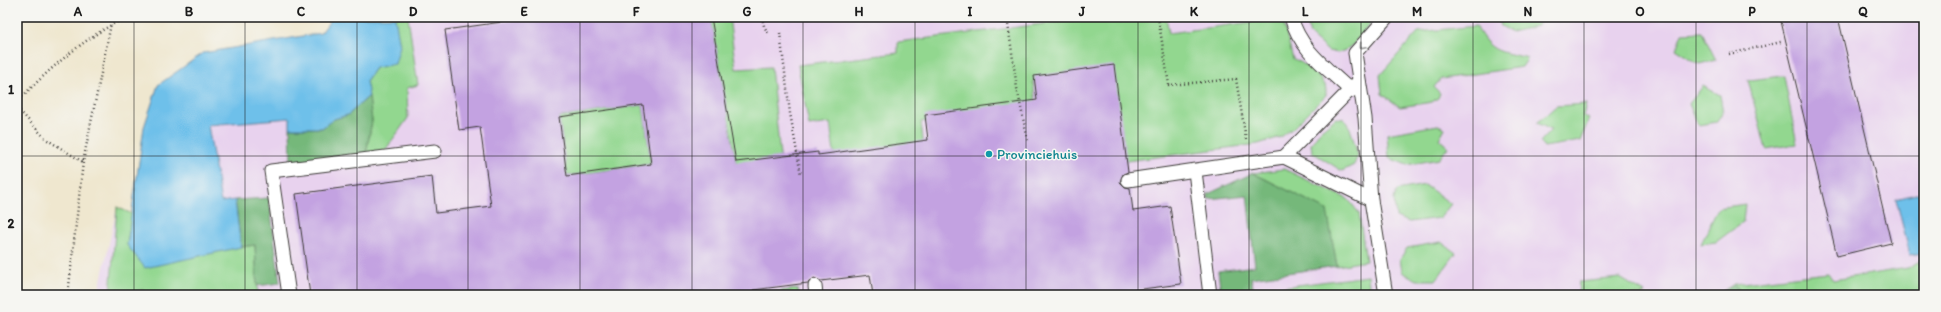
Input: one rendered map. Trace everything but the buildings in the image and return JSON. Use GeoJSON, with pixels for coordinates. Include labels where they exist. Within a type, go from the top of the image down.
{"type":"FeatureCollection","features":[{"type":"Feature","properties":{"kind":"lane"},"geometry":{"type":"LineString","coordinates":[[1291,17],[1294,30],[1305,48],[1355,86]]}},
{"type":"Feature","properties":{"kind":"lane"},"geometry":{"type":"LineString","coordinates":[[1386,295],[1371,200],[1365,118],[1355,86],[1356,53],[1387,17]]}},
{"type":"Feature","properties":{"kind":"lane"},"geometry":{"type":"LineString","coordinates":[[1284,157],[1355,86]]}},
{"type":"Feature","properties":{"kind":"lane"},"geometry":{"type":"LineString","coordinates":[[289,295],[271,170],[435,151]]}},
{"type":"Feature","properties":{"kind":"lane"},"geometry":{"type":"LineString","coordinates":[[1128,180],[1284,157],[1371,200]]}},
{"type":"Feature","properties":{"kind":"lane"},"geometry":{"type":"LineString","coordinates":[[1194,171],[1210,295]]}},
{"type":"Feature","properties":{"kind":"path"},"geometry":{"type":"LineString","coordinates":[[17,102],[37,81],[92,37],[112,24],[127,17]]}},
{"type":"Feature","properties":{"kind":"path"},"geometry":{"type":"LineString","coordinates":[[762,17],[764,26],[769,35]]}},
{"type":"Feature","properties":{"kind":"path"},"geometry":{"type":"LineString","coordinates":[[1007,17],[1017,88],[1028,142]]}},
{"type":"Feature","properties":{"kind":"path"},"geometry":{"type":"LineString","coordinates":[[1158,17],[1169,85],[1236,79],[1250,161]]}},
{"type":"Feature","properties":{"kind":"path"},"geometry":{"type":"LineString","coordinates":[[68,295],[83,162],[112,24]]}},
{"type":"Feature","properties":{"kind":"path"},"geometry":{"type":"LineString","coordinates":[[780,33],[790,113],[801,175]]}},
{"type":"Feature","properties":{"kind":"path"},"geometry":{"type":"LineString","coordinates":[[1729,54],[1781,42]]}},
{"type":"Feature","properties":{"kind":"path"},"geometry":{"type":"LineString","coordinates":[[17,108],[46,139],[83,162]]}},
{"type":"Feature","properties":{"kind":"shaded area"},"geometry":{"type":"Polygon","coordinates":[[[395,17],[1924,17],[1924,292],[1743,295],[1734,284],[1717,295],[98,295],[117,207],[132,214],[127,245],[235,200],[221,202],[208,125],[290,118],[290,128],[322,128],[334,119],[348,115],[400,46],[395,17]]]}},
{"type":"Feature","properties":{"kind":"green space"},"geometry":{"type":"Polygon","coordinates":[[[395,17],[408,17],[418,85],[407,88],[408,118],[384,152],[366,154],[372,121],[366,81],[375,68],[396,23],[395,17]]]}},
{"type":"Feature","properties":{"kind":"green space"},"geometry":{"type":"Polygon","coordinates":[[[669,17],[710,17],[670,22],[669,17]]]}},
{"type":"Feature","properties":{"kind":"green space"},"geometry":{"type":"Polygon","coordinates":[[[711,17],[729,17],[736,69],[771,67],[783,185],[741,191],[711,17]]]}},
{"type":"Feature","properties":{"kind":"green space"},"geometry":{"type":"Polygon","coordinates":[[[1098,17],[1166,17],[1169,33],[1282,18],[1293,59],[1306,66],[1319,78],[1325,85],[1326,95],[1293,128],[1281,137],[1258,144],[1126,161],[1114,71],[1033,81],[1041,141],[1002,111],[921,122],[924,148],[835,160],[830,123],[809,126],[798,65],[898,53],[898,42],[1098,17]]]}},
{"type":"Feature","properties":{"kind":"green space"},"geometry":{"type":"Polygon","coordinates":[[[1306,17],[1366,17],[1371,23],[1350,48],[1338,53],[1328,51],[1310,35],[1306,17]]]}},
{"type":"Feature","properties":{"kind":"green space"},"geometry":{"type":"Polygon","coordinates":[[[1498,17],[1537,17],[1541,21],[1537,26],[1512,32],[1501,26],[1498,17]]]}},
{"type":"Feature","properties":{"kind":"green space"},"geometry":{"type":"Polygon","coordinates":[[[1476,26],[1481,35],[1492,47],[1503,52],[1528,58],[1522,67],[1441,79],[1434,87],[1440,93],[1438,98],[1432,102],[1400,107],[1382,94],[1380,75],[1418,32],[1476,26]]]}},
{"type":"Feature","properties":{"kind":"green space"},"geometry":{"type":"Polygon","coordinates":[[[1702,32],[1716,60],[1699,64],[1676,49],[1682,33],[1702,32]]]}},
{"type":"Feature","properties":{"kind":"green space"},"geometry":{"type":"Polygon","coordinates":[[[1784,76],[1797,144],[1766,149],[1748,80],[1784,76]]]}},
{"type":"Feature","properties":{"kind":"green space"},"geometry":{"type":"Polygon","coordinates":[[[1703,86],[1720,95],[1723,112],[1717,122],[1698,125],[1689,104],[1703,86]]]}},
{"type":"Feature","properties":{"kind":"green space"},"geometry":{"type":"Polygon","coordinates":[[[369,96],[372,121],[366,154],[291,163],[290,128],[322,128],[334,119],[348,115],[369,96]]]}},
{"type":"Feature","properties":{"kind":"green space"},"geometry":{"type":"Polygon","coordinates":[[[1586,104],[1583,116],[1589,119],[1580,141],[1544,147],[1540,142],[1551,130],[1537,123],[1556,106],[1586,104]]]}},
{"type":"Feature","properties":{"kind":"green space"},"geometry":{"type":"Polygon","coordinates":[[[643,105],[651,164],[567,176],[559,117],[643,105]]]}},
{"type":"Feature","properties":{"kind":"green space"},"geometry":{"type":"Polygon","coordinates":[[[1336,118],[1344,119],[1350,128],[1358,155],[1354,165],[1342,171],[1312,152],[1311,144],[1320,131],[1336,118]]]}},
{"type":"Feature","properties":{"kind":"green space"},"geometry":{"type":"Polygon","coordinates":[[[1438,125],[1445,128],[1439,139],[1448,147],[1439,159],[1407,165],[1389,158],[1387,134],[1438,125]]]}},
{"type":"Feature","properties":{"kind":"green space"},"geometry":{"type":"Polygon","coordinates":[[[1284,169],[1348,199],[1359,213],[1366,261],[1337,266],[1326,210],[1253,173],[1284,169]]]}},
{"type":"Feature","properties":{"kind":"green space"},"geometry":{"type":"Polygon","coordinates":[[[1253,173],[1327,210],[1337,266],[1251,278],[1253,287],[1243,289],[1244,295],[1221,295],[1218,271],[1255,266],[1247,195],[1208,199],[1208,194],[1253,173]]]}},
{"type":"Feature","properties":{"kind":"green space"},"geometry":{"type":"Polygon","coordinates":[[[1425,185],[1451,204],[1440,218],[1409,222],[1396,217],[1394,199],[1397,190],[1425,185]]]}},
{"type":"Feature","properties":{"kind":"green space"},"geometry":{"type":"Polygon","coordinates":[[[269,198],[280,283],[257,286],[255,245],[241,247],[235,200],[269,198]]]}},
{"type":"Feature","properties":{"kind":"green space"},"geometry":{"type":"Polygon","coordinates":[[[1745,204],[1743,222],[1716,242],[1701,244],[1718,208],[1745,204]]]}},
{"type":"Feature","properties":{"kind":"green space"},"geometry":{"type":"Polygon","coordinates":[[[117,207],[132,214],[127,245],[241,247],[255,245],[258,295],[145,295],[143,290],[110,295],[117,207]]]}},
{"type":"Feature","properties":{"kind":"green space"},"geometry":{"type":"Polygon","coordinates":[[[1441,242],[1456,253],[1436,280],[1416,280],[1402,272],[1400,259],[1407,248],[1441,242]]]}},
{"type":"Feature","properties":{"kind":"green space"},"geometry":{"type":"Polygon","coordinates":[[[1924,261],[1924,295],[1743,295],[1734,284],[1828,273],[1833,280],[1908,268],[1918,262],[1924,261]]]}},
{"type":"Feature","properties":{"kind":"green space"},"geometry":{"type":"Polygon","coordinates":[[[1368,276],[1370,295],[1275,295],[1274,288],[1368,276]]]}},
{"type":"Feature","properties":{"kind":"green space"},"geometry":{"type":"Polygon","coordinates":[[[1620,278],[1645,293],[1642,295],[1578,295],[1579,282],[1620,278]]]}},
{"type":"Feature","properties":{"kind":"green space"},"geometry":{"type":"Polygon","coordinates":[[[1734,284],[1743,295],[1717,295],[1734,284]]]}},
{"type":"Feature","properties":{"kind":"green space"},"geometry":{"type":"Polygon","coordinates":[[[798,289],[799,295],[750,295],[798,289]]]}},
{"type":"Feature","properties":{"kind":"water"},"geometry":{"type":"Polygon","coordinates":[[[330,17],[395,17],[400,46],[395,64],[375,68],[366,81],[369,96],[348,115],[334,119],[322,128],[290,128],[290,118],[208,125],[221,202],[235,200],[241,247],[145,268],[127,245],[144,127],[158,85],[203,53],[321,33],[329,22],[330,17]]]}},
{"type":"Feature","properties":{"kind":"water"},"geometry":{"type":"Polygon","coordinates":[[[1924,192],[1924,253],[1910,255],[1896,199],[1924,192]]]}},
{"type":"Feature","properties":{"kind":"place","name":"Provinciehuis"},"geometry":{"type":"Point","coordinates":[989,154]}}]}
